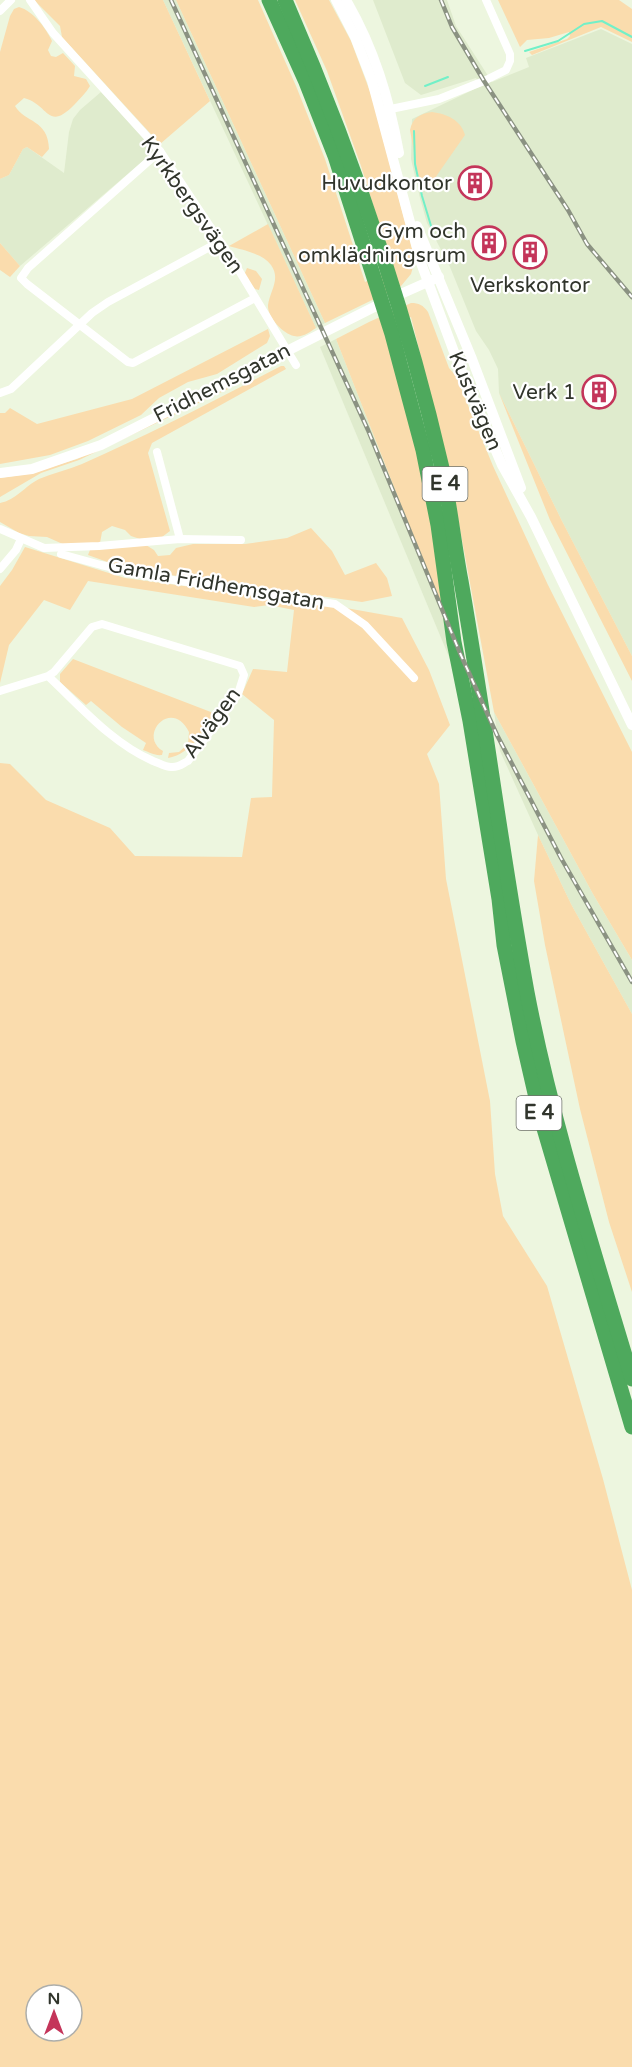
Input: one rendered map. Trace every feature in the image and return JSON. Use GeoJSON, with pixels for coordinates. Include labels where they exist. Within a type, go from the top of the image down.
{"type":"FeatureCollection","features":[{"type":"Feature","properties":{"kind":"highway","name":"E 4"},"geometry":{"type":"LineString","coordinates":[[269,0],[306,82],[380,271]]}},
{"type":"Feature","properties":{"kind":"highway","name":"E 4"},"geometry":{"type":"LineString","coordinates":[[285,0],[347,152],[380,271],[442,470],[520,948],[537,1038],[564,1147],[632,1379]]}},
{"type":"Feature","properties":{"kind":"highway","name":"E 4"},"geometry":{"type":"LineString","coordinates":[[398,331],[438,525],[454,642],[470,721],[499,899],[504,945],[523,1041],[540,1115],[632,1427]]}},
{"type":"Feature","properties":{"kind":"main road"},"geometry":{"type":"LineString","coordinates":[[336,0],[355,37],[386,110]]}},
{"type":"Feature","properties":{"kind":"main road"},"geometry":{"type":"LineString","coordinates":[[345,0],[371,48],[386,110]]}},
{"type":"Feature","properties":{"kind":"main road","name":"Kustvägen"},"geometry":{"type":"LineString","coordinates":[[386,110],[411,209],[434,280],[513,466],[531,516],[632,724]]}},
{"type":"Feature","properties":{"kind":"main road","name":"Fridhemsgatan"},"geometry":{"type":"LineString","coordinates":[[0,473],[32,469],[101,445],[394,297],[434,280]]}},
{"type":"Feature","properties":{"kind":"street"},"geometry":{"type":"LineString","coordinates":[[0,11],[11,0]]}},
{"type":"Feature","properties":{"kind":"street","name":"Kyrkbergsvägen"},"geometry":{"type":"LineString","coordinates":[[30,0],[53,33],[160,152],[235,264],[296,365]]}},
{"type":"Feature","properties":{"kind":"street"},"geometry":{"type":"LineString","coordinates":[[386,110],[439,99],[506,70],[510,54],[486,0]]}},
{"type":"Feature","properties":{"kind":"street"},"geometry":{"type":"LineString","coordinates":[[160,152],[28,268],[21,278],[128,362],[133,363],[255,298]]}},
{"type":"Feature","properties":{"kind":"street"},"geometry":{"type":"LineString","coordinates":[[0,393],[11,389],[92,313],[219,242]]}},
{"type":"Feature","properties":{"kind":"street"},"geometry":{"type":"LineString","coordinates":[[157,452],[180,538]]}},
{"type":"Feature","properties":{"kind":"street"},"geometry":{"type":"LineString","coordinates":[[0,529],[44,548],[99,546],[180,538],[241,540]]}},
{"type":"Feature","properties":{"kind":"street"},"geometry":{"type":"LineString","coordinates":[[0,569],[21,539]]}},
{"type":"Feature","properties":{"kind":"street","name":"Gamla Fridhemsgatan"},"geometry":{"type":"LineString","coordinates":[[61,554],[153,577],[335,604],[365,625],[414,678]]}},
{"type":"Feature","properties":{"kind":"street","name":"Alvägen"},"geometry":{"type":"LineString","coordinates":[[0,691],[48,676],[93,627],[102,624],[240,666],[243,675],[238,694],[188,761],[171,767],[139,755],[127,747],[107,732],[48,676]]}},
{"type":"Feature","properties":{"kind":"shaded area"},"geometry":{"type":"Polygon","coordinates":[[[34,0],[163,0],[210,101],[160,144],[62,37],[60,26],[34,0]]]}},
{"type":"Feature","properties":{"kind":"shaded area"},"geometry":{"type":"Polygon","coordinates":[[[163,0],[176,0],[325,323],[316,328],[163,0]]]}},
{"type":"Feature","properties":{"kind":"shaded area"},"geometry":{"type":"Polygon","coordinates":[[[176,0],[258,0],[325,159],[365,282],[393,268],[361,166],[327,71],[295,0],[329,0],[351,41],[372,97],[415,260],[411,274],[401,286],[325,323],[176,0]]]}},
{"type":"Feature","properties":{"kind":"shaded area"},"geometry":{"type":"Polygon","coordinates":[[[373,0],[447,0],[456,26],[492,82],[529,67],[526,58],[601,29],[632,44],[632,656],[499,393],[498,369],[476,331],[450,267],[427,223],[420,198],[411,159],[412,119],[481,86],[476,78],[421,95],[405,83],[373,0]]]}},
{"type":"Feature","properties":{"kind":"shaded area"},"geometry":{"type":"Polygon","coordinates":[[[498,0],[619,0],[632,9],[632,42],[601,27],[532,55],[529,52],[567,39],[570,36],[569,32],[549,38],[527,40],[520,47],[498,0]]]}},
{"type":"Feature","properties":{"kind":"shaded area"},"geometry":{"type":"Polygon","coordinates":[[[19,7],[34,16],[46,31],[52,41],[48,50],[51,56],[56,57],[63,53],[75,66],[74,76],[86,79],[90,86],[75,104],[59,116],[48,114],[32,101],[24,98],[15,106],[45,132],[49,149],[42,157],[27,147],[23,149],[9,175],[0,179],[0,52],[10,16],[14,9],[19,7]]]}},
{"type":"Feature","properties":{"kind":"shaded area"},"geometry":{"type":"Polygon","coordinates":[[[101,92],[153,148],[151,154],[20,266],[0,243],[0,179],[9,175],[23,149],[27,147],[64,173],[69,132],[73,119],[101,92]]]}},
{"type":"Feature","properties":{"kind":"shaded area"},"geometry":{"type":"Polygon","coordinates":[[[432,112],[453,119],[460,125],[465,135],[435,178],[430,190],[421,191],[410,130],[418,117],[432,112]]]}},
{"type":"Feature","properties":{"kind":"shaded area"},"geometry":{"type":"Polygon","coordinates":[[[268,224],[316,328],[309,333],[290,335],[276,324],[268,310],[275,280],[271,265],[257,255],[229,246],[268,224]]]}},
{"type":"Feature","properties":{"kind":"shaded area"},"geometry":{"type":"Polygon","coordinates":[[[0,243],[20,266],[10,277],[0,270],[0,243]]]}},
{"type":"Feature","properties":{"kind":"shaded area"},"geometry":{"type":"Polygon","coordinates":[[[247,268],[256,271],[262,279],[259,290],[255,289],[244,275],[247,268]]]}},
{"type":"Feature","properties":{"kind":"shaded area"},"geometry":{"type":"Polygon","coordinates":[[[411,303],[421,305],[428,312],[449,368],[456,376],[493,466],[548,585],[632,752],[632,960],[593,894],[494,712],[449,470],[411,317],[387,327],[419,454],[448,625],[336,339],[411,303]]]}},
{"type":"Feature","properties":{"kind":"shaded area"},"geometry":{"type":"Polygon","coordinates":[[[268,329],[270,336],[267,343],[217,374],[188,382],[159,398],[141,415],[88,441],[50,455],[0,464],[0,413],[5,413],[10,408],[37,424],[132,399],[268,329]]]}},
{"type":"Feature","properties":{"kind":"shaded area"},"geometry":{"type":"Polygon","coordinates":[[[336,339],[448,625],[454,669],[320,347],[336,339]]]}},
{"type":"Feature","properties":{"kind":"shaded area"},"geometry":{"type":"Polygon","coordinates":[[[281,366],[286,369],[152,443],[148,453],[170,531],[162,537],[140,539],[131,536],[125,530],[112,526],[102,532],[100,543],[65,545],[47,537],[19,533],[0,522],[0,503],[11,499],[39,479],[82,464],[133,441],[281,366]]]}},
{"type":"Feature","properties":{"kind":"shaded area"},"geometry":{"type":"Polygon","coordinates":[[[232,386],[79,460],[41,473],[0,497],[0,478],[28,474],[77,459],[232,386]]]}},
{"type":"Feature","properties":{"kind":"shaded area"},"geometry":{"type":"Polygon","coordinates":[[[499,393],[632,656],[632,681],[550,520],[499,393]]]}},
{"type":"Feature","properties":{"kind":"shaded area"},"geometry":{"type":"Polygon","coordinates":[[[311,528],[332,551],[345,575],[376,563],[387,578],[392,596],[362,602],[127,569],[88,555],[90,550],[146,545],[158,556],[170,555],[176,548],[193,544],[245,544],[287,538],[311,528]]]}},
{"type":"Feature","properties":{"kind":"shaded area"},"geometry":{"type":"Polygon","coordinates":[[[25,547],[125,578],[346,608],[402,618],[429,670],[450,725],[427,754],[439,784],[446,879],[490,1101],[495,1174],[503,1216],[547,1286],[603,1479],[632,1590],[632,2067],[0,2067],[0,763],[10,764],[46,800],[110,828],[135,856],[242,857],[251,798],[272,797],[274,720],[242,694],[253,669],[287,672],[294,610],[269,605],[254,607],[88,581],[70,610],[44,600],[9,645],[0,683],[0,586],[25,547]]]}},
{"type":"Feature","properties":{"kind":"shaded area"},"geometry":{"type":"Polygon","coordinates":[[[73,659],[216,714],[190,747],[168,758],[169,753],[179,752],[188,744],[189,732],[182,722],[174,718],[166,718],[155,729],[154,736],[156,744],[163,751],[162,755],[152,754],[143,750],[146,743],[122,727],[91,701],[86,705],[60,682],[60,674],[73,659]]]}},
{"type":"Feature","properties":{"kind":"shaded area"},"geometry":{"type":"Polygon","coordinates":[[[494,712],[593,894],[632,960],[632,1014],[571,904],[538,835],[500,751],[494,712]]]}},
{"type":"Feature","properties":{"kind":"shaded area"},"geometry":{"type":"Polygon","coordinates":[[[538,835],[571,904],[632,1014],[632,1292],[609,1222],[580,1109],[545,945],[534,881],[538,835]]]}},
{"type":"Feature","properties":{"kind":"waterway"},"geometry":{"type":"LineString","coordinates":[[525,51],[558,41],[584,24],[602,21],[632,37]]}},
{"type":"Feature","properties":{"kind":"waterway"},"geometry":{"type":"LineString","coordinates":[[425,86],[448,77]]}},
{"type":"Feature","properties":{"kind":"waterway"},"geometry":{"type":"LineString","coordinates":[[414,131],[415,164],[435,239]]}},
{"type":"Feature","properties":{"kind":"railway"},"geometry":{"type":"LineString","coordinates":[[171,0],[368,430],[460,653],[497,735],[561,858],[632,982]]}},
{"type":"Feature","properties":{"kind":"railway"},"geometry":{"type":"LineString","coordinates":[[441,0],[452,27],[484,81],[568,210],[587,244],[632,297]]}},
{"type":"Feature","properties":{"kind":"place","name":"Huvudkontor"},"geometry":{"type":"Point","coordinates":[475,183]}},
{"type":"Feature","properties":{"kind":"place","name":"Gym och omklädningsrum"},"geometry":{"type":"Point","coordinates":[489,243]}},
{"type":"Feature","properties":{"kind":"place","name":"Verkskontor"},"geometry":{"type":"Point","coordinates":[530,252]}},
{"type":"Feature","properties":{"kind":"place","name":"Verk 1"},"geometry":{"type":"Point","coordinates":[599,392]}}]}
